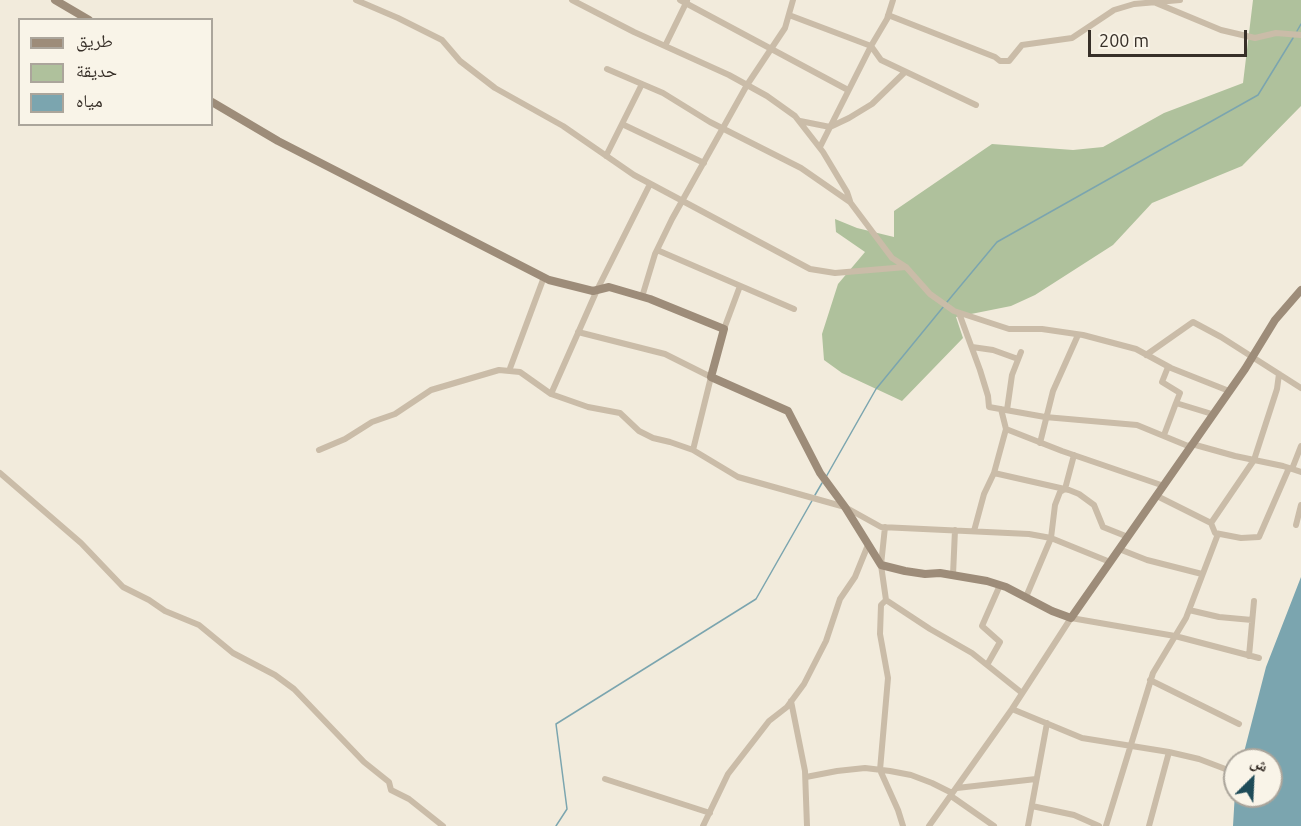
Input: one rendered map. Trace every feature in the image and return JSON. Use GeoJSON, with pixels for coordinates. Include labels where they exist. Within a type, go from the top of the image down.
{"type":"FeatureCollection","features":[{"type":"Feature","properties":{"kind":"street"},"geometry":{"type":"LineString","coordinates":[[55,0],[86,18]]}},
{"type":"Feature","properties":{"kind":"street"},"geometry":{"type":"LineString","coordinates":[[356,0],[442,40],[460,61],[495,88],[564,126],[650,184],[810,268],[835,273],[906,267]]}},
{"type":"Feature","properties":{"kind":"street"},"geometry":{"type":"LineString","coordinates":[[572,0],[747,85],[795,116],[820,147],[847,192],[850,202]]}},
{"type":"Feature","properties":{"kind":"street"},"geometry":{"type":"LineString","coordinates":[[642,297],[657,250],[747,85],[784,28],[793,0]]}},
{"type":"Feature","properties":{"kind":"street"},"geometry":{"type":"LineString","coordinates":[[820,147],[888,15],[893,0]]}},
{"type":"Feature","properties":{"kind":"street"},"geometry":{"type":"LineString","coordinates":[[888,15],[1000,61],[1009,60],[1022,45],[1072,38],[1114,10],[1134,4],[1180,0]]}},
{"type":"Feature","properties":{"kind":"street"},"geometry":{"type":"LineString","coordinates":[[665,46],[685,1],[770,50],[848,90]]}},
{"type":"Feature","properties":{"kind":"street"},"geometry":{"type":"LineString","coordinates":[[1153,2],[1221,30],[1255,38],[1275,33],[1301,35]]}},
{"type":"Feature","properties":{"kind":"street"},"geometry":{"type":"LineString","coordinates":[[789,15],[871,46],[881,60],[976,105]]}},
{"type":"Feature","properties":{"kind":"street"},"geometry":{"type":"LineString","coordinates":[[607,69],[663,93],[723,129],[801,168],[850,202],[892,258],[906,267],[930,294],[958,313],[1009,329],[1042,328],[1136,349],[1168,367],[1228,391]]}},
{"type":"Feature","properties":{"kind":"street"},"geometry":{"type":"LineString","coordinates":[[800,122],[830,127],[849,118],[872,104],[905,72]]}},
{"type":"Feature","properties":{"kind":"street"},"geometry":{"type":"LineString","coordinates":[[606,156],[642,84]]}},
{"type":"Feature","properties":{"kind":"street"},"geometry":{"type":"LineString","coordinates":[[213,103],[289,146],[544,277],[593,291],[609,287],[642,297],[724,329]]}},
{"type":"Feature","properties":{"kind":"street"},"geometry":{"type":"LineString","coordinates":[[622,124],[704,163]]}},
{"type":"Feature","properties":{"kind":"street"},"geometry":{"type":"LineString","coordinates":[[551,394],[597,290],[650,184]]}},
{"type":"Feature","properties":{"kind":"street"},"geometry":{"type":"LineString","coordinates":[[657,250],[794,309]]}},
{"type":"Feature","properties":{"kind":"street"},"geometry":{"type":"LineString","coordinates":[[509,371],[544,277]]}},
{"type":"Feature","properties":{"kind":"street"},"geometry":{"type":"LineString","coordinates":[[693,450],[724,329],[740,286]]}},
{"type":"Feature","properties":{"kind":"street"},"geometry":{"type":"LineString","coordinates":[[929,826],[1012,709],[1071,618],[1252,358],[1275,320],[1301,290]]}},
{"type":"Feature","properties":{"kind":"street"},"geometry":{"type":"LineString","coordinates":[[958,313],[972,347],[988,396],[989,407],[1046,417],[1137,425],[1188,446],[1192,444],[1301,472]]}},
{"type":"Feature","properties":{"kind":"street"},"geometry":{"type":"LineString","coordinates":[[1146,355],[1193,322],[1221,337],[1301,388]]}},
{"type":"Feature","properties":{"kind":"street"},"geometry":{"type":"LineString","coordinates":[[578,332],[664,354],[788,411],[820,473],[845,507],[881,565],[925,574],[953,575],[1000,585],[1071,618],[1175,636],[1259,658]]}},
{"type":"Feature","properties":{"kind":"street"},"geometry":{"type":"LineString","coordinates":[[1040,442],[1053,391],[1078,335]]}},
{"type":"Feature","properties":{"kind":"street"},"geometry":{"type":"LineString","coordinates":[[972,347],[1020,355],[1004,410],[1006,429],[994,474],[984,494],[974,531]]}},
{"type":"Feature","properties":{"kind":"street"},"geometry":{"type":"LineString","coordinates":[[1164,435],[1180,393],[1162,382],[1168,367]]}},
{"type":"Feature","properties":{"kind":"street"},"geometry":{"type":"LineString","coordinates":[[319,450],[345,439],[372,422],[395,414],[431,390],[499,370],[520,372],[551,394],[588,407],[620,413],[639,431],[653,438],[693,450],[738,477],[845,507],[881,527],[1029,534],[1051,538],[1110,562]]}},
{"type":"Feature","properties":{"kind":"street"},"geometry":{"type":"LineString","coordinates":[[1211,523],[1254,460],[1277,389],[1279,374]]}},
{"type":"Feature","properties":{"kind":"street"},"geometry":{"type":"LineString","coordinates":[[1176,403],[1212,414]]}},
{"type":"Feature","properties":{"kind":"street"},"geometry":{"type":"LineString","coordinates":[[1006,429],[1164,486]]}},
{"type":"Feature","properties":{"kind":"street"},"geometry":{"type":"LineString","coordinates":[[1157,496],[1211,523],[1215,533],[1241,538],[1259,537],[1301,446]]}},
{"type":"Feature","properties":{"kind":"street"},"geometry":{"type":"LineString","coordinates":[[1026,597],[1051,538],[1055,506],[1060,492],[1065,489],[1074,455]]}},
{"type":"Feature","properties":{"kind":"street"},"geometry":{"type":"LineString","coordinates":[[0,473],[81,543],[123,587],[165,611],[199,625],[233,653],[275,675],[294,689],[326,726],[389,782],[391,790],[409,799],[443,826]]}},
{"type":"Feature","properties":{"kind":"street"},"geometry":{"type":"LineString","coordinates":[[994,474],[1079,494],[1094,505],[1103,527],[1128,537]]}},
{"type":"Feature","properties":{"kind":"street"},"geometry":{"type":"LineString","coordinates":[[1296,525],[1301,506]]}},
{"type":"Feature","properties":{"kind":"street"},"geometry":{"type":"LineString","coordinates":[[885,527],[881,565],[886,600],[930,629],[972,652],[1022,693]]}},
{"type":"Feature","properties":{"kind":"street"},"geometry":{"type":"LineString","coordinates":[[953,575],[955,530]]}},
{"type":"Feature","properties":{"kind":"street"},"geometry":{"type":"LineString","coordinates":[[1106,826],[1150,680],[1189,610],[1218,534]]}},
{"type":"Feature","properties":{"kind":"street"},"geometry":{"type":"LineString","coordinates":[[703,826],[728,774],[770,721],[791,701],[804,684],[826,641],[840,599],[855,576],[868,545]]}},
{"type":"Feature","properties":{"kind":"street"},"geometry":{"type":"LineString","coordinates":[[1119,549],[1147,560],[1202,574]]}},
{"type":"Feature","properties":{"kind":"street"},"geometry":{"type":"LineString","coordinates":[[987,665],[1000,642],[982,626],[1000,585]]}},
{"type":"Feature","properties":{"kind":"street"},"geometry":{"type":"LineString","coordinates":[[886,600],[881,605],[880,634],[888,678],[880,770],[903,826]]}},
{"type":"Feature","properties":{"kind":"street"},"geometry":{"type":"LineString","coordinates":[[1249,656],[1254,601]]}},
{"type":"Feature","properties":{"kind":"street"},"geometry":{"type":"LineString","coordinates":[[1189,610],[1252,621]]}},
{"type":"Feature","properties":{"kind":"street"},"geometry":{"type":"LineString","coordinates":[[1150,680],[1239,724]]}},
{"type":"Feature","properties":{"kind":"street"},"geometry":{"type":"LineString","coordinates":[[791,701],[806,777],[807,826]]}},
{"type":"Feature","properties":{"kind":"street"},"geometry":{"type":"LineString","coordinates":[[1012,709],[1082,738],[1169,752],[1199,759],[1223,768]]}},
{"type":"Feature","properties":{"kind":"street"},"geometry":{"type":"LineString","coordinates":[[1028,826],[1047,723]]}},
{"type":"Feature","properties":{"kind":"street"},"geometry":{"type":"LineString","coordinates":[[1149,826],[1169,752]]}},
{"type":"Feature","properties":{"kind":"street"},"geometry":{"type":"LineString","coordinates":[[806,777],[865,768],[911,775],[953,792],[994,826]]}},
{"type":"Feature","properties":{"kind":"street"},"geometry":{"type":"LineString","coordinates":[[605,779],[710,813]]}},
{"type":"Feature","properties":{"kind":"street"},"geometry":{"type":"LineString","coordinates":[[953,792],[1036,779]]}},
{"type":"Feature","properties":{"kind":"street"},"geometry":{"type":"LineString","coordinates":[[1032,806],[1074,815],[1099,826]]}},
{"type":"Feature","properties":{"kind":"green space"},"geometry":{"type":"Polygon","coordinates":[[[1253,0],[1301,0],[1301,106],[1242,166],[1152,203],[1113,245],[1035,295],[1011,306],[956,317],[963,338],[902,401],[842,373],[824,360],[822,334],[838,284],[865,252],[836,232],[835,219],[857,228],[894,237],[894,211],[992,144],[1073,150],[1103,147],[1164,113],[1243,83],[1253,0]]]}},
{"type":"Feature","properties":{"kind":"water"},"geometry":{"type":"Polygon","coordinates":[[[1301,577],[1301,826],[1233,826],[1234,808],[1283,808],[1283,748],[1245,748],[1266,667],[1301,577]]]}},
{"type":"Feature","properties":{"kind":"waterway"},"geometry":{"type":"LineString","coordinates":[[1297,31],[1301,24]]}},
{"type":"Feature","properties":{"kind":"waterway"},"geometry":{"type":"LineString","coordinates":[[947,302],[997,242],[1258,95],[1293,38]]}},
{"type":"Feature","properties":{"kind":"waterway"},"geometry":{"type":"LineString","coordinates":[[826,477],[876,389],[944,306]]}},
{"type":"Feature","properties":{"kind":"waterway"},"geometry":{"type":"LineString","coordinates":[[815,495],[822,483]]}},
{"type":"Feature","properties":{"kind":"waterway"},"geometry":{"type":"LineString","coordinates":[[556,826],[567,809],[556,724],[756,599],[813,499]]}}]}
